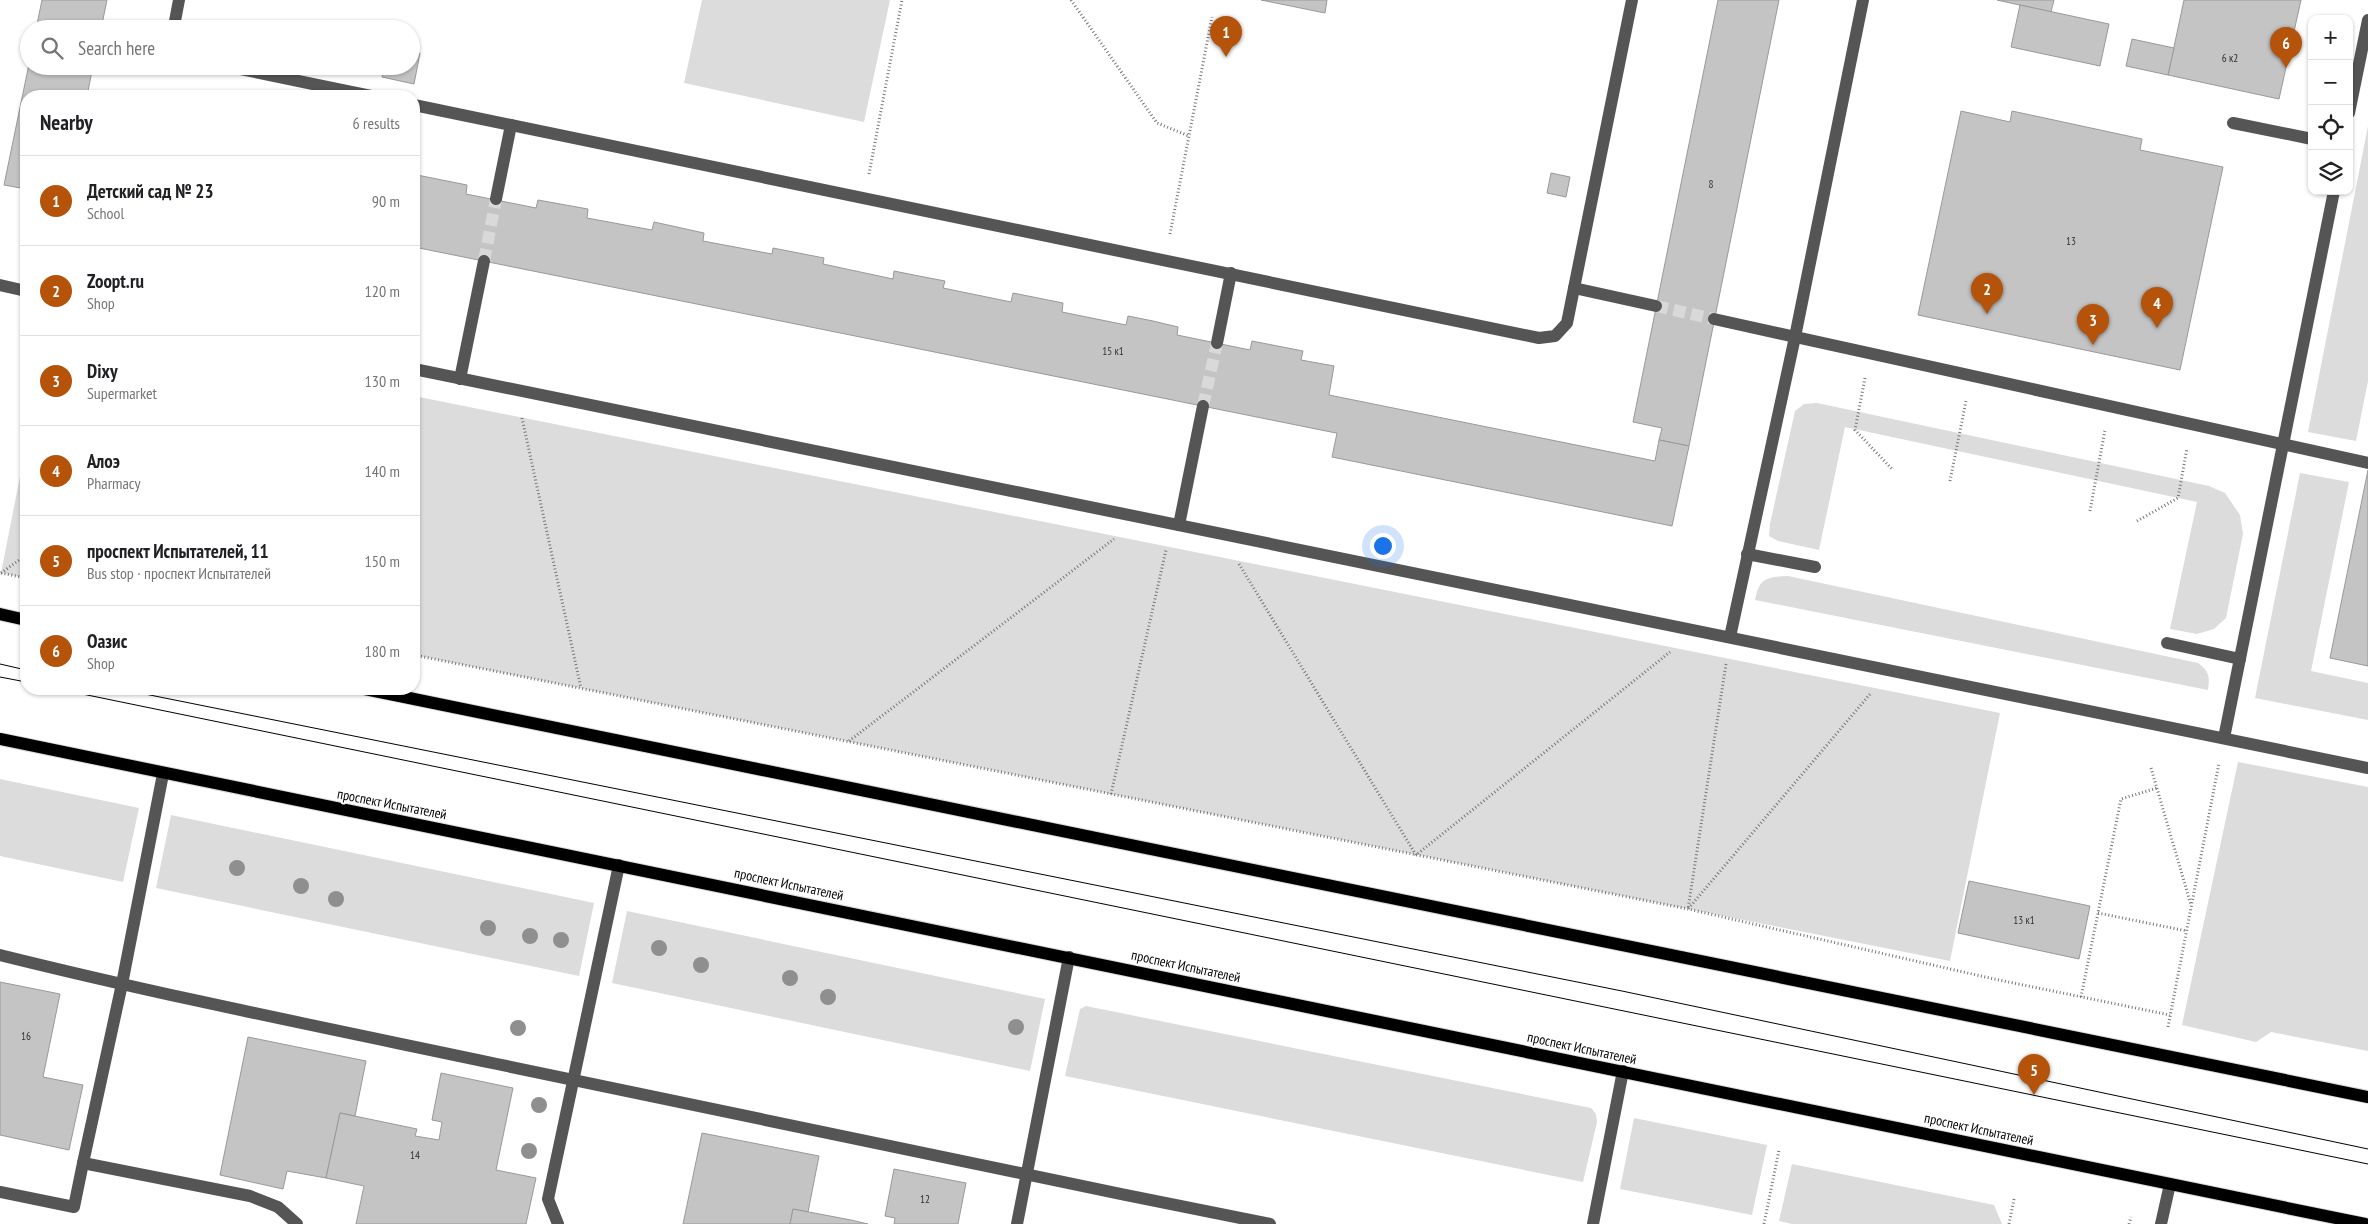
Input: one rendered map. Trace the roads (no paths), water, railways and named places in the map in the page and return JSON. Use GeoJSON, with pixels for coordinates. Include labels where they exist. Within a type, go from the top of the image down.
{"type":"FeatureCollection","features":[{"type":"Feature","properties":{"kind":"main road"},"geometry":{"type":"LineString","coordinates":[[0,614],[20,619]]}},
{"type":"Feature","properties":{"kind":"main road"},"geometry":{"type":"LineString","coordinates":[[395,695],[2368,1097]]}},
{"type":"Feature","properties":{"kind":"main road","name":"проспект Испытателей"},"geometry":{"type":"LineString","coordinates":[[0,739],[163,774],[619,864],[2364,1224]]}},
{"type":"Feature","properties":{"kind":"street"},"geometry":{"type":"LineString","coordinates":[[175,20],[180,0]]}},
{"type":"Feature","properties":{"kind":"street"},"geometry":{"type":"LineString","coordinates":[[420,106],[1165,259],[1539,338],[1555,336],[1567,323],[1632,0]]}},
{"type":"Feature","properties":{"kind":"street"},"geometry":{"type":"LineString","coordinates":[[1730,638],[1795,337],[1863,0]]}},
{"type":"Feature","properties":{"kind":"street"},"geometry":{"type":"LineString","coordinates":[[2351,105],[2368,20]]}},
{"type":"Feature","properties":{"kind":"street"},"geometry":{"type":"LineString","coordinates":[[270,75],[342,90]]}},
{"type":"Feature","properties":{"kind":"street"},"geometry":{"type":"LineString","coordinates":[[2233,123],[2308,138]]}},
{"type":"Feature","properties":{"kind":"street"},"geometry":{"type":"LineString","coordinates":[[496,199],[511,125]]}},
{"type":"Feature","properties":{"kind":"street"},"geometry":{"type":"LineString","coordinates":[[2224,738],[2333,195]]}},
{"type":"Feature","properties":{"kind":"street"},"geometry":{"type":"LineString","coordinates":[[460,379],[484,261]]}},
{"type":"Feature","properties":{"kind":"street"},"geometry":{"type":"LineString","coordinates":[[1217,343],[1231,273]]}},
{"type":"Feature","properties":{"kind":"street"},"geometry":{"type":"LineString","coordinates":[[0,285],[20,290]]}},
{"type":"Feature","properties":{"kind":"street"},"geometry":{"type":"LineString","coordinates":[[1574,288],[1656,306]]}},
{"type":"Feature","properties":{"kind":"street"},"geometry":{"type":"LineString","coordinates":[[1714,319],[2368,463]]}},
{"type":"Feature","properties":{"kind":"street"},"geometry":{"type":"LineString","coordinates":[[420,370],[2368,768]]}},
{"type":"Feature","properties":{"kind":"street"},"geometry":{"type":"LineString","coordinates":[[1179,526],[1203,406]]}},
{"type":"Feature","properties":{"kind":"street"},"geometry":{"type":"LineString","coordinates":[[1747,554],[1815,567]]}},
{"type":"Feature","properties":{"kind":"street"},"geometry":{"type":"LineString","coordinates":[[2167,642],[2240,658]]}},
{"type":"Feature","properties":{"kind":"street"},"geometry":{"type":"LineString","coordinates":[[0,1192],[74,1206],[122,984],[163,774]]}},
{"type":"Feature","properties":{"kind":"street"},"geometry":{"type":"LineString","coordinates":[[558,1224],[548,1199],[619,864]]}},
{"type":"Feature","properties":{"kind":"street"},"geometry":{"type":"LineString","coordinates":[[0,955],[122,984],[573,1080],[1270,1224]]}},
{"type":"Feature","properties":{"kind":"street"},"geometry":{"type":"LineString","coordinates":[[1017,1224],[1069,957]]}},
{"type":"Feature","properties":{"kind":"street"},"geometry":{"type":"LineString","coordinates":[[1593,1224],[1623,1071]]}},
{"type":"Feature","properties":{"kind":"street"},"geometry":{"type":"LineString","coordinates":[[83,1163],[250,1196],[278,1207],[297,1224]]}},
{"type":"Feature","properties":{"kind":"street"},"geometry":{"type":"LineString","coordinates":[[2161,1224],[2170,1184]]}},
{"type":"Feature","properties":{"kind":"tunnel"},"geometry":{"type":"LineString","coordinates":[[484,261],[496,199]]}},
{"type":"Feature","properties":{"kind":"tunnel"},"geometry":{"type":"LineString","coordinates":[[1656,306],[1714,319]]}},
{"type":"Feature","properties":{"kind":"tunnel"},"geometry":{"type":"LineString","coordinates":[[1203,406],[1217,343]]}},
{"type":"Feature","properties":{"kind":"tram line"},"geometry":{"type":"LineString","coordinates":[[0,664],[20,669]]}},
{"type":"Feature","properties":{"kind":"tram line"},"geometry":{"type":"LineString","coordinates":[[0,677],[20,681]]}},
{"type":"Feature","properties":{"kind":"tram line"},"geometry":{"type":"LineString","coordinates":[[87,695],[2368,1164]]}},
{"type":"Feature","properties":{"kind":"tram line"},"geometry":{"type":"LineString","coordinates":[[150,695],[1622,991],[2368,1149]]}},
{"type":"Feature","properties":{"kind":"place","name":"Детский сад № 23"},"geometry":{"type":"Point","coordinates":[1226,57]}},
{"type":"Feature","properties":{"kind":"place","name":"Оазис"},"geometry":{"type":"Point","coordinates":[2286,68]}},
{"type":"Feature","properties":{"kind":"place","name":"Zoopt.ru"},"geometry":{"type":"Point","coordinates":[1987,314]}},
{"type":"Feature","properties":{"kind":"place","name":"Алоэ"},"geometry":{"type":"Point","coordinates":[2157,328]}},
{"type":"Feature","properties":{"kind":"place","name":"Dixy"},"geometry":{"type":"Point","coordinates":[2093,345]}},
{"type":"Feature","properties":{"kind":"place","name":"проспект Испытателей, 11"},"geometry":{"type":"Point","coordinates":[2034,1095]}}]}
